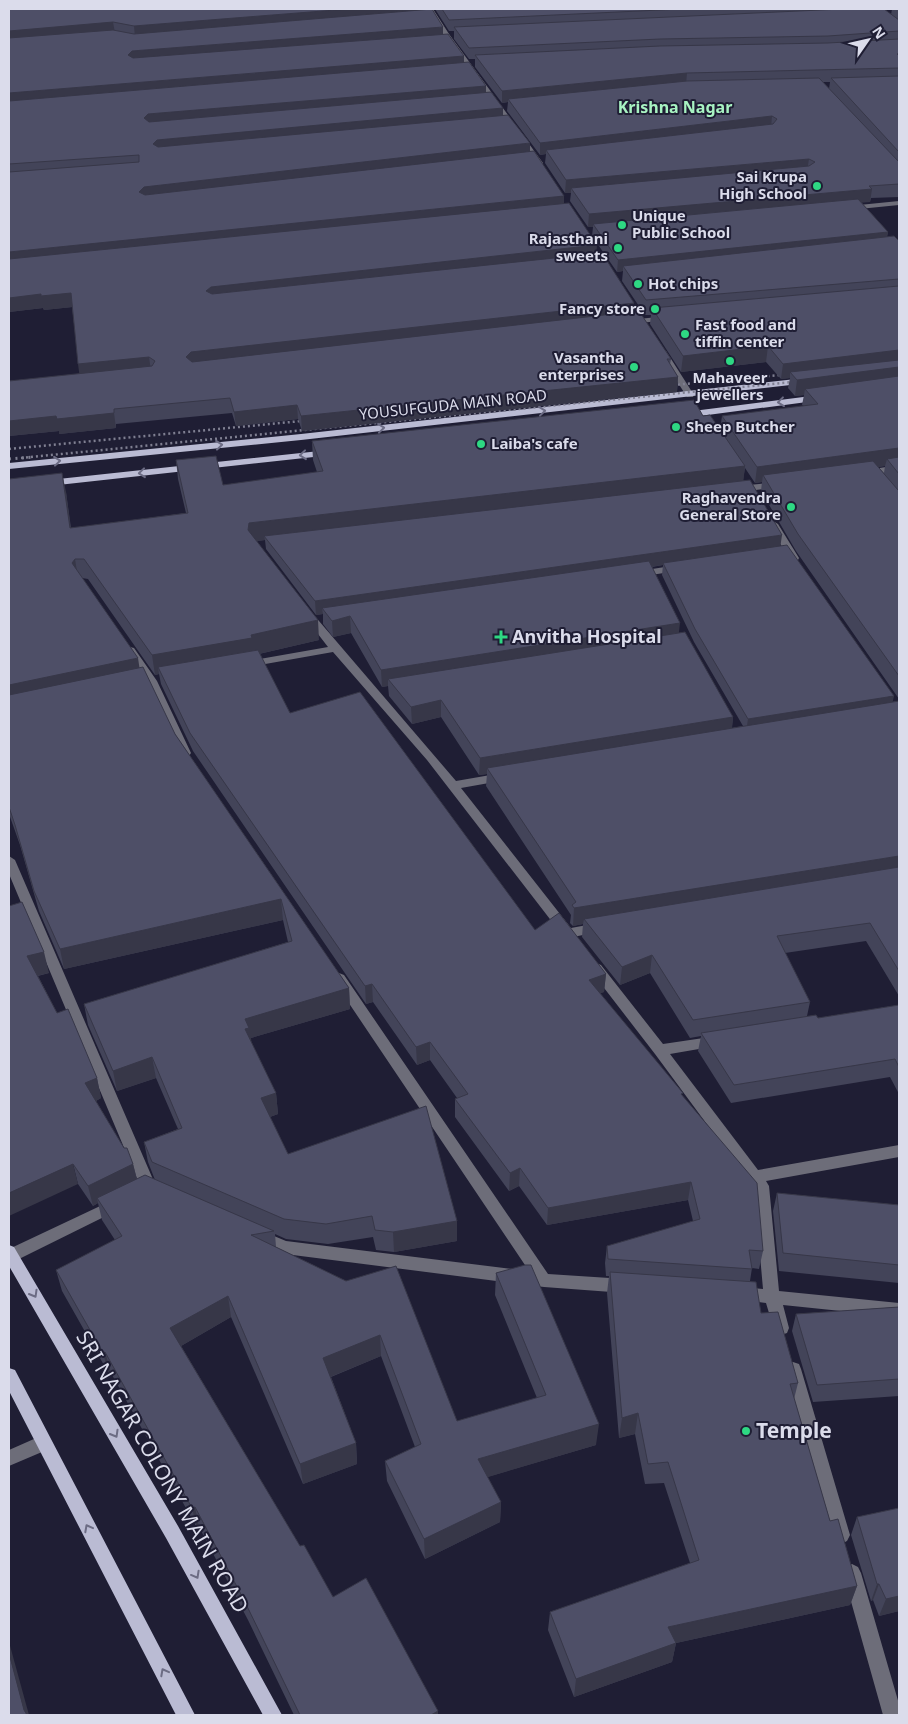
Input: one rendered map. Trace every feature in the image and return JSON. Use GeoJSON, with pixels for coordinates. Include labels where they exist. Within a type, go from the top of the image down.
{"type":"FeatureCollection","features":[{"type":"Feature","properties":{"kind":"main road","name":"YOUSUFGUDA MAIN ROAD"},"geometry":{"type":"LineString","coordinates":[[9,466],[690,395],[814,380]]}},
{"type":"Feature","properties":{"kind":"main road"},"geometry":{"type":"LineString","coordinates":[[670,416],[702,417],[833,396]]}},
{"type":"Feature","properties":{"kind":"main road"},"geometry":{"type":"LineString","coordinates":[[36,485],[336,452]]}},
{"type":"Feature","properties":{"kind":"main road","name":"SRI NAGAR COLONY MAIN ROAD"},"geometry":{"type":"LineString","coordinates":[[10,1253],[172,1532],[273,1715]]}},
{"type":"Feature","properties":{"kind":"main road"},"geometry":{"type":"LineString","coordinates":[[9,1375],[186,1715]]}},
{"type":"Feature","properties":{"kind":"street"},"geometry":{"type":"LineString","coordinates":[[430,9],[512,123],[542,159],[547,174]]}},
{"type":"Feature","properties":{"kind":"street"},"geometry":{"type":"LineString","coordinates":[[425,17],[434,16]]}},
{"type":"Feature","properties":{"kind":"street"},"geometry":{"type":"LineString","coordinates":[[442,42],[451,37]]}},
{"type":"Feature","properties":{"kind":"street"},"geometry":{"type":"LineString","coordinates":[[468,63],[478,62]]}},
{"type":"Feature","properties":{"kind":"street"},"geometry":{"type":"LineString","coordinates":[[463,71],[473,70]]}},
{"type":"Feature","properties":{"kind":"street"},"geometry":{"type":"LineString","coordinates":[[485,101],[495,100]]}},
{"type":"Feature","properties":{"kind":"street"},"geometry":{"type":"LineString","coordinates":[[501,107],[510,106]]}},
{"type":"Feature","properties":{"kind":"street"},"geometry":{"type":"LineString","coordinates":[[502,124],[512,123]]}},
{"type":"Feature","properties":{"kind":"street"},"geometry":{"type":"LineString","coordinates":[[528,161],[542,159]]}},
{"type":"Feature","properties":{"kind":"street"},"geometry":{"type":"LineString","coordinates":[[842,209],[899,204]]}},
{"type":"Feature","properties":{"kind":"street"},"geometry":{"type":"LineString","coordinates":[[639,317],[647,328]]}},
{"type":"Feature","properties":{"kind":"street"},"geometry":{"type":"LineString","coordinates":[[622,322],[639,317],[680,317]]}},
{"type":"Feature","properties":{"kind":"street"},"geometry":{"type":"LineString","coordinates":[[658,345],[690,395]]}},
{"type":"Feature","properties":{"kind":"street"},"geometry":{"type":"LineString","coordinates":[[899,468],[868,472],[899,503]]}},
{"type":"Feature","properties":{"kind":"street"},"geometry":{"type":"LineString","coordinates":[[731,490],[795,483]]}},
{"type":"Feature","properties":{"kind":"street"},"geometry":{"type":"LineString","coordinates":[[765,512],[785,553],[800,568]]}},
{"type":"Feature","properties":{"kind":"street"},"geometry":{"type":"LineString","coordinates":[[624,576],[655,577],[692,566]]}},
{"type":"Feature","properties":{"kind":"street"},"geometry":{"type":"LineString","coordinates":[[301,606],[318,621],[334,649],[382,692],[660,1050],[760,1186],[772,1296],[843,1544]]}},
{"type":"Feature","properties":{"kind":"street"},"geometry":{"type":"LineString","coordinates":[[124,642],[151,681],[190,761]]}},
{"type":"Feature","properties":{"kind":"street"},"geometry":{"type":"LineString","coordinates":[[237,665],[334,649]]}},
{"type":"Feature","properties":{"kind":"street"},"geometry":{"type":"LineString","coordinates":[[454,785],[512,776]]}},
{"type":"Feature","properties":{"kind":"street"},"geometry":{"type":"LineString","coordinates":[[9,860],[149,1188],[167,1196]]}},
{"type":"Feature","properties":{"kind":"street"},"geometry":{"type":"LineString","coordinates":[[568,933],[607,926]]}},
{"type":"Feature","properties":{"kind":"street"},"geometry":{"type":"LineString","coordinates":[[333,969],[544,1280]]}},
{"type":"Feature","properties":{"kind":"street"},"geometry":{"type":"LineString","coordinates":[[660,1050],[727,1040]]}},
{"type":"Feature","properties":{"kind":"street"},"geometry":{"type":"LineString","coordinates":[[754,1177],[899,1150]]}},
{"type":"Feature","properties":{"kind":"street"},"geometry":{"type":"LineString","coordinates":[[10,1253],[149,1188]]}},
{"type":"Feature","properties":{"kind":"street"},"geometry":{"type":"LineString","coordinates":[[248,1232],[284,1247],[544,1280],[643,1287]]}},
{"type":"Feature","properties":{"kind":"street"},"geometry":{"type":"LineString","coordinates":[[722,1293],[772,1296],[899,1310]]}},
{"type":"Feature","properties":{"kind":"street"},"geometry":{"type":"LineString","coordinates":[[9,1458],[44,1443]]}},
{"type":"Feature","properties":{"kind":"street"},"geometry":{"type":"LineString","coordinates":[[849,1563],[892,1715]]}},
{"type":"Feature","properties":{"kind":"building"},"geometry":{"type":"Polygon","coordinates":[[[9,9],[348,9],[134,26],[113,22],[9,31],[9,9]]]}},
{"type":"Feature","properties":{"kind":"building"},"geometry":{"type":"Polygon","coordinates":[[[432,9],[443,27],[132,51],[128,55],[133,58],[448,34],[464,56],[9,93],[9,38],[113,30],[134,34],[432,9]]]}},
{"type":"Feature","properties":{"kind":"building"},"geometry":{"type":"Polygon","coordinates":[[[442,9],[681,9],[449,20],[442,9]]]}},
{"type":"Feature","properties":{"kind":"building"},"geometry":{"type":"Polygon","coordinates":[[[842,9],[884,9],[899,20],[899,31],[828,36],[660,39],[469,48],[454,27],[842,9]]]}},
{"type":"Feature","properties":{"kind":"building"},"geometry":{"type":"Polygon","coordinates":[[[899,39],[899,54],[897,54],[899,55],[899,68],[687,73],[502,91],[475,55],[660,46],[828,43],[899,39]]]}},
{"type":"Feature","properties":{"kind":"building"},"geometry":{"type":"Polygon","coordinates":[[[469,62],[486,86],[148,114],[144,118],[149,122],[491,92],[503,108],[157,140],[153,144],[158,147],[508,115],[530,143],[144,187],[139,192],[145,195],[534,151],[564,196],[9,252],[9,172],[139,162],[139,155],[9,164],[9,101],[469,62]]]}},
{"type":"Feature","properties":{"kind":"building"},"geometry":{"type":"Polygon","coordinates":[[[899,76],[899,152],[831,78],[899,76]]]}},
{"type":"Feature","properties":{"kind":"building"},"geometry":{"type":"Polygon","coordinates":[[[819,78],[899,162],[899,184],[869,186],[872,189],[589,214],[571,188],[809,166],[815,162],[809,159],[566,180],[546,150],[773,124],[777,119],[772,116],[540,143],[508,99],[687,81],[819,78]]]}},
{"type":"Feature","properties":{"kind":"building"},"geometry":{"type":"Polygon","coordinates":[[[858,199],[888,232],[618,260],[593,224],[858,199]]]}},
{"type":"Feature","properties":{"kind":"building"},"geometry":{"type":"Polygon","coordinates":[[[569,203],[597,245],[211,287],[206,291],[212,294],[602,253],[634,303],[191,352],[186,357],[192,362],[639,311],[671,359],[667,359],[678,377],[301,416],[297,405],[234,412],[230,398],[114,409],[114,413],[57,419],[56,416],[9,421],[9,381],[152,366],[155,361],[149,357],[78,364],[71,293],[9,298],[9,259],[569,203]]]}},
{"type":"Feature","properties":{"kind":"building"},"geometry":{"type":"Polygon","coordinates":[[[894,236],[899,241],[899,279],[646,300],[623,266],[894,236]]]}},
{"type":"Feature","properties":{"kind":"building"},"geometry":{"type":"Polygon","coordinates":[[[899,286],[899,350],[783,364],[768,346],[683,356],[652,308],[899,286]]]}},
{"type":"Feature","properties":{"kind":"building"},"geometry":{"type":"Polygon","coordinates":[[[899,360],[899,367],[797,380],[790,372],[899,360]]]}},
{"type":"Feature","properties":{"kind":"building"},"geometry":{"type":"Polygon","coordinates":[[[899,376],[899,448],[757,467],[722,416],[818,404],[805,389],[899,376]]]}},
{"type":"Feature","properties":{"kind":"building"},"geometry":{"type":"Polygon","coordinates":[[[694,400],[703,416],[710,415],[745,466],[249,523],[248,530],[318,620],[251,635],[252,638],[152,655],[84,559],[75,559],[72,563],[138,658],[9,685],[9,479],[62,473],[70,528],[188,513],[176,460],[216,456],[223,485],[323,471],[312,441],[694,400]]]}},
{"type":"Feature","properties":{"kind":"building"},"geometry":{"type":"Polygon","coordinates":[[[899,457],[899,474],[887,459],[899,457]]]}},
{"type":"Feature","properties":{"kind":"building"},"geometry":{"type":"Polygon","coordinates":[[[873,461],[899,490],[899,676],[798,534],[763,475],[873,461]]]}},
{"type":"Feature","properties":{"kind":"building"},"geometry":{"type":"Polygon","coordinates":[[[750,480],[782,535],[315,601],[264,536],[750,480]]]}},
{"type":"Feature","properties":{"kind":"building"},"geometry":{"type":"Polygon","coordinates":[[[787,545],[894,696],[748,719],[695,629],[663,563],[787,545]]]}},
{"type":"Feature","properties":{"kind":"building"},"geometry":{"type":"Polygon","coordinates":[[[649,561],[680,623],[381,670],[350,616],[332,621],[322,608],[649,561]]]}},
{"type":"Feature","properties":{"kind":"building"},"geometry":{"type":"Polygon","coordinates":[[[685,632],[733,717],[480,758],[441,700],[411,707],[388,679],[685,632]]]}},
{"type":"Feature","properties":{"kind":"building"},"geometry":{"type":"Polygon","coordinates":[[[258,650],[290,713],[360,692],[535,930],[559,913],[606,974],[589,980],[683,1093],[681,1094],[757,1183],[763,1251],[749,1250],[752,1269],[608,1259],[607,1246],[700,1219],[691,1182],[548,1208],[520,1168],[510,1173],[455,1099],[468,1094],[430,1042],[416,1047],[372,984],[365,986],[190,733],[158,667],[258,650]]]}},
{"type":"Feature","properties":{"kind":"building"},"geometry":{"type":"Polygon","coordinates":[[[143,667],[175,734],[349,988],[245,1019],[249,1028],[245,1029],[276,1093],[261,1098],[288,1154],[426,1106],[457,1221],[393,1232],[375,1230],[372,1216],[326,1224],[284,1219],[152,1162],[144,1142],[182,1128],[152,1057],[113,1071],[84,1004],[292,941],[281,899],[60,949],[34,891],[9,807],[9,695],[143,667]]]}},
{"type":"Feature","properties":{"kind":"building"},"geometry":{"type":"Polygon","coordinates":[[[899,701],[899,856],[574,908],[572,905],[576,902],[487,768],[899,701]]]}},
{"type":"Feature","properties":{"kind":"building"},"geometry":{"type":"Polygon","coordinates":[[[899,867],[899,971],[870,923],[777,936],[810,1002],[693,1020],[652,955],[622,967],[584,919],[899,867]]]}},
{"type":"Feature","properties":{"kind":"building"},"geometry":{"type":"Polygon","coordinates":[[[22,902],[44,952],[27,956],[57,1013],[68,1009],[97,1078],[85,1083],[124,1148],[127,1148],[133,1164],[88,1186],[73,1164],[9,1193],[9,906],[22,902]]]}},
{"type":"Feature","properties":{"kind":"building"},"geometry":{"type":"Polygon","coordinates":[[[899,1005],[899,1067],[895,1059],[734,1085],[701,1033],[816,1015],[818,1018],[899,1005]]]}},
{"type":"Feature","properties":{"kind":"building"},"geometry":{"type":"Polygon","coordinates":[[[145,1175],[274,1231],[251,1235],[346,1281],[396,1266],[457,1421],[546,1395],[496,1273],[531,1265],[599,1424],[478,1459],[501,1502],[424,1539],[385,1461],[421,1444],[380,1335],[323,1358],[356,1443],[300,1464],[228,1296],[170,1328],[300,1546],[304,1545],[333,1597],[366,1578],[438,1711],[431,1715],[300,1715],[244,1600],[195,1507],[192,1508],[105,1352],[103,1353],[56,1270],[122,1236],[97,1198],[145,1175]]]}},
{"type":"Feature","properties":{"kind":"building"},"geometry":{"type":"Polygon","coordinates":[[[777,1193],[899,1205],[899,1265],[783,1253],[777,1193]]]}},
{"type":"Feature","properties":{"kind":"building"},"geometry":{"type":"Polygon","coordinates":[[[610,1272],[756,1282],[761,1313],[778,1312],[798,1383],[790,1384],[830,1521],[838,1519],[857,1586],[668,1627],[676,1643],[576,1679],[550,1612],[699,1560],[668,1462],[648,1464],[638,1413],[622,1418],[610,1272]]]}},
{"type":"Feature","properties":{"kind":"building"},"geometry":{"type":"Polygon","coordinates":[[[899,1307],[899,1379],[817,1385],[796,1314],[899,1307]]]}},
{"type":"Feature","properties":{"kind":"building"},"geometry":{"type":"Polygon","coordinates":[[[899,1508],[899,1596],[886,1599],[879,1584],[877,1584],[857,1517],[899,1508]]]}},
{"type":"Feature","properties":{"kind":"building"},"geometry":{"type":"Polygon","coordinates":[[[9,1653],[24,1710],[27,1715],[9,1715],[9,1653]]]}},
{"type":"Feature","properties":{"kind":"railway"},"geometry":{"type":"LineString","coordinates":[[663,386],[790,374]]}},
{"type":"Feature","properties":{"kind":"railway"},"geometry":{"type":"LineString","coordinates":[[21,458],[802,381]]}},
{"type":"Feature","properties":{"kind":"railway"},"geometry":{"type":"LineString","coordinates":[[9,449],[312,420]]}},
{"type":"Feature","properties":{"kind":"railway"},"geometry":{"type":"LineString","coordinates":[[9,459],[34,457]]}},
{"type":"Feature","properties":{"kind":"place","name":"Sai Krupa High School"},"geometry":{"type":"Point","coordinates":[817,186]}},
{"type":"Feature","properties":{"kind":"place","name":"Unique Public School"},"geometry":{"type":"Point","coordinates":[622,225]}},
{"type":"Feature","properties":{"kind":"place","name":"Rajasthani sweets"},"geometry":{"type":"Point","coordinates":[618,248]}},
{"type":"Feature","properties":{"kind":"place","name":"Hot chips"},"geometry":{"type":"Point","coordinates":[638,284]}},
{"type":"Feature","properties":{"kind":"place","name":"Fancy store"},"geometry":{"type":"Point","coordinates":[655,309]}},
{"type":"Feature","properties":{"kind":"place","name":"Fast food and tiffin center"},"geometry":{"type":"Point","coordinates":[685,334]}},
{"type":"Feature","properties":{"kind":"place","name":"Mahaveer jewellers"},"geometry":{"type":"Point","coordinates":[730,361]}},
{"type":"Feature","properties":{"kind":"place","name":"Vasantha enterprises"},"geometry":{"type":"Point","coordinates":[634,367]}},
{"type":"Feature","properties":{"kind":"place","name":"Sheep Butcher"},"geometry":{"type":"Point","coordinates":[676,427]}},
{"type":"Feature","properties":{"kind":"place","name":"Laiba's cafe"},"geometry":{"type":"Point","coordinates":[481,444]}},
{"type":"Feature","properties":{"kind":"place","name":"Raghavendra General Store"},"geometry":{"type":"Point","coordinates":[791,507]}},
{"type":"Feature","properties":{"kind":"place","name":"Anvitha Hospital"},"geometry":{"type":"Point","coordinates":[501,637]}},
{"type":"Feature","properties":{"kind":"place","name":"Temple"},"geometry":{"type":"Point","coordinates":[746,1431]}},
{"type":"Feature","properties":{"kind":"district","name":"Krishna Nagar"},"geometry":{"type":"Point","coordinates":[675,107]}}]}
